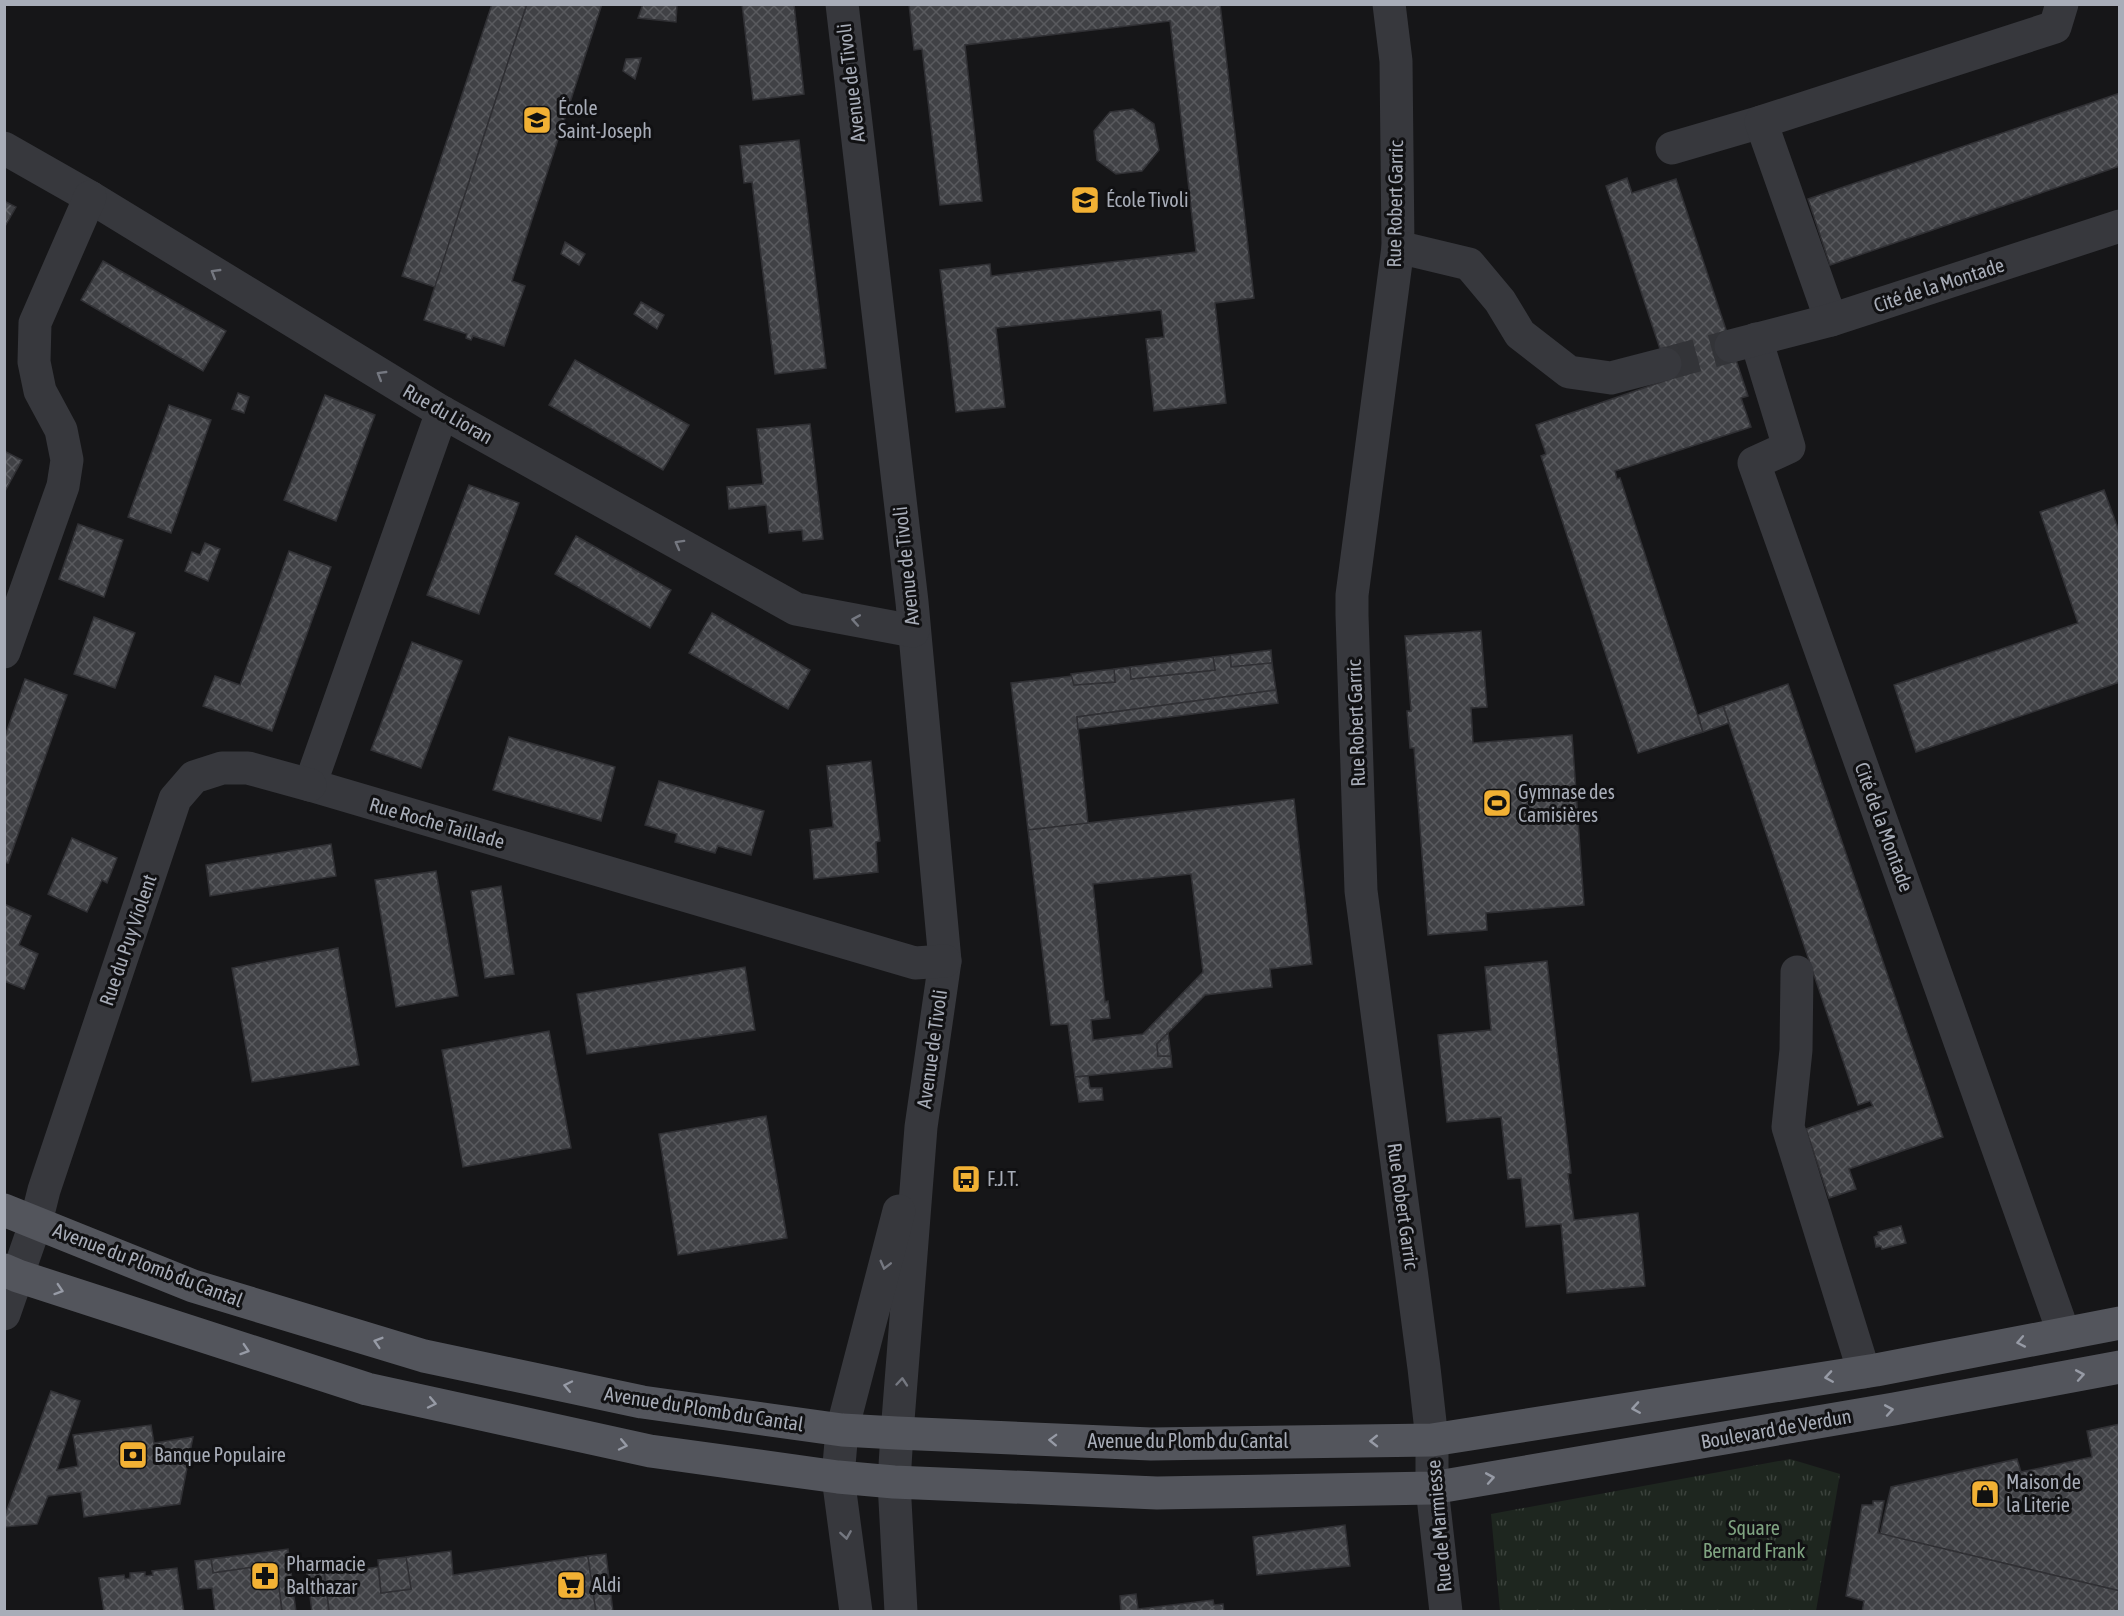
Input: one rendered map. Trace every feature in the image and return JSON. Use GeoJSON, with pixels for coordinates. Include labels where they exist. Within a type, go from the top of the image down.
{"type":"FeatureCollection","features":[{"type":"Feature","properties":{"kind":"main road","name":"Avenue du Plomb du Cantal"},"geometry":{"type":"LineString","coordinates":[[4,1210],[193,1286],[424,1356],[642,1402],[842,1430],[897,1433],[1151,1444],[1432,1440]]}},
{"type":"Feature","properties":{"kind":"main road"},"geometry":{"type":"LineString","coordinates":[[11,1273],[367,1389],[650,1450],[838,1477],[894,1482],[1157,1493],[1432,1488]]}},
{"type":"Feature","properties":{"kind":"main road"},"geometry":{"type":"LineString","coordinates":[[1432,1440],[1864,1372],[2120,1323]]}},
{"type":"Feature","properties":{"kind":"main road","name":"Boulevard de Verdun"},"geometry":{"type":"LineString","coordinates":[[1432,1488],[1883,1411],[2120,1367]]}},
{"type":"Feature","properties":{"kind":"street","name":"Avenue de Tivoli"},"geometry":{"type":"LineString","coordinates":[[842,4],[913,631],[945,961],[921,1127],[897,1433],[894,1482],[901,1611]]}},
{"type":"Feature","properties":{"kind":"street","name":"Rue Robert Garric"},"geometry":{"type":"LineString","coordinates":[[1389,4],[1396,61],[1398,247],[1352,596],[1352,615],[1361,891],[1432,1440]]}},
{"type":"Feature","properties":{"kind":"street"},"geometry":{"type":"LineString","coordinates":[[1672,148],[1761,122],[2055,27],[2062,4]]}},
{"type":"Feature","properties":{"kind":"street"},"geometry":{"type":"LineString","coordinates":[[1761,122],[1831,320]]}},
{"type":"Feature","properties":{"kind":"street","name":"Rue du Lioran"},"geometry":{"type":"LineString","coordinates":[[4,148],[90,197],[442,412],[796,609],[913,631]]}},
{"type":"Feature","properties":{"kind":"street"},"geometry":{"type":"LineString","coordinates":[[4,652],[63,486],[67,460],[61,430],[40,391],[34,362],[35,323],[90,197]]}},
{"type":"Feature","properties":{"kind":"street","name":"Cité de la Montade"},"geometry":{"type":"LineString","coordinates":[[2064,1334],[1754,463],[1789,447],[1744,343],[1831,320],[2120,226]]}},
{"type":"Feature","properties":{"kind":"street"},"geometry":{"type":"LineString","coordinates":[[1398,247],[1469,264],[1500,301],[1520,334],[1569,372],[1611,378],[1665,364]]}},
{"type":"Feature","properties":{"kind":"street"},"geometry":{"type":"LineString","coordinates":[[310,785],[442,412]]}},
{"type":"Feature","properties":{"kind":"street","name":"Rue du Puy Violent"},"geometry":{"type":"LineString","coordinates":[[4,1314],[11,1273],[36,1222],[44,1190],[175,800],[194,777],[222,768],[248,768],[310,785]]}},
{"type":"Feature","properties":{"kind":"street","name":"Rue Roche Taillade"},"geometry":{"type":"LineString","coordinates":[[310,785],[915,963],[945,961]]}},
{"type":"Feature","properties":{"kind":"street"},"geometry":{"type":"LineString","coordinates":[[1797,972],[1796,1050],[1788,1127],[1864,1372]]}},
{"type":"Feature","properties":{"kind":"street","name":"Avenue de Tivoli"},"geometry":{"type":"LineString","coordinates":[[856,1611],[838,1477],[842,1430],[921,1127]]}},
{"type":"Feature","properties":{"kind":"street","name":"Rue de Marmiesse"},"geometry":{"type":"LineString","coordinates":[[1432,1440],[1432,1488],[1446,1611]]}},
{"type":"Feature","properties":{"kind":"green space","name":"Square Bernard Frank"},"geometry":{"type":"Polygon","coordinates":[[[1790,1459],[1840,1474],[1816,1611],[1500,1611],[1491,1514],[1790,1459]]]}},
{"type":"Feature","properties":{"kind":"building"},"geometry":{"type":"Polygon","coordinates":[[[492,4],[527,4],[435,287],[402,276],[492,4]]]}},
{"type":"Feature","properties":{"kind":"building"},"geometry":{"type":"Polygon","coordinates":[[[527,4],[602,4],[512,281],[525,286],[504,346],[473,336],[471,340],[466,338],[467,334],[424,320],[527,4]]]}},
{"type":"Feature","properties":{"kind":"building"},"geometry":{"type":"Polygon","coordinates":[[[643,4],[677,4],[676,22],[638,18],[643,4]]]}},
{"type":"Feature","properties":{"kind":"building"},"geometry":{"type":"Polygon","coordinates":[[[742,4],[794,4],[804,94],[753,100],[742,4]]]}},
{"type":"Feature","properties":{"kind":"building"},"geometry":{"type":"Polygon","coordinates":[[[909,4],[1220,4],[1254,298],[1215,303],[1226,403],[1154,411],[1146,339],[1164,337],[1161,310],[996,328],[1005,407],[956,412],[940,270],[990,264],[991,276],[1196,252],[1170,21],[965,45],[982,201],[940,205],[922,49],[914,50],[909,4]]]}},
{"type":"Feature","properties":{"kind":"building"},"geometry":{"type":"Polygon","coordinates":[[[641,58],[635,79],[623,71],[626,59],[641,58]]]}},
{"type":"Feature","properties":{"kind":"building"},"geometry":{"type":"Polygon","coordinates":[[[2120,93],[2120,166],[1830,265],[1808,199],[2120,93]]]}},
{"type":"Feature","properties":{"kind":"building"},"geometry":{"type":"Polygon","coordinates":[[[1133,109],[1154,124],[1159,150],[1142,171],[1116,174],[1097,160],[1094,131],[1110,112],[1133,109]]]}},
{"type":"Feature","properties":{"kind":"building"},"geometry":{"type":"Polygon","coordinates":[[[799,140],[826,368],[775,374],[752,182],[744,183],[740,146],[799,140]]]}},
{"type":"Feature","properties":{"kind":"building"},"geometry":{"type":"Polygon","coordinates":[[[1627,178],[1632,193],[1676,179],[1748,396],[1741,398],[1751,427],[1615,471],[1617,479],[1620,478],[1703,732],[1638,753],[1541,456],[1546,454],[1536,425],[1670,379],[1606,186],[1627,178]]]}},
{"type":"Feature","properties":{"kind":"building"},"geometry":{"type":"Polygon","coordinates":[[[4,201],[16,207],[4,228],[4,201]]]}},
{"type":"Feature","properties":{"kind":"building"},"geometry":{"type":"Polygon","coordinates":[[[565,242],[585,254],[579,265],[561,254],[565,242]]]}},
{"type":"Feature","properties":{"kind":"building"},"geometry":{"type":"Polygon","coordinates":[[[103,261],[226,331],[203,371],[81,300],[103,261]]]}},
{"type":"Feature","properties":{"kind":"building"},"geometry":{"type":"Polygon","coordinates":[[[641,302],[664,315],[657,329],[634,314],[641,302]]]}},
{"type":"Feature","properties":{"kind":"building"},"geometry":{"type":"Polygon","coordinates":[[[575,360],[689,425],[663,470],[549,405],[575,360]]]}},
{"type":"Feature","properties":{"kind":"building"},"geometry":{"type":"Polygon","coordinates":[[[238,393],[249,397],[244,413],[232,409],[238,393]]]}},
{"type":"Feature","properties":{"kind":"building"},"geometry":{"type":"Polygon","coordinates":[[[325,395],[375,415],[336,521],[284,500],[325,395]]]}},
{"type":"Feature","properties":{"kind":"building"},"geometry":{"type":"Polygon","coordinates":[[[169,405],[211,420],[171,533],[128,517],[169,405]]]}},
{"type":"Feature","properties":{"kind":"building"},"geometry":{"type":"Polygon","coordinates":[[[810,424],[823,539],[803,541],[802,530],[769,533],[766,505],[729,509],[727,487],[763,484],[757,429],[810,424]]]}},
{"type":"Feature","properties":{"kind":"building"},"geometry":{"type":"Polygon","coordinates":[[[4,451],[22,460],[4,493],[4,451]]]}},
{"type":"Feature","properties":{"kind":"building"},"geometry":{"type":"Polygon","coordinates":[[[469,485],[519,503],[479,614],[427,595],[469,485]]]}},
{"type":"Feature","properties":{"kind":"building"},"geometry":{"type":"Polygon","coordinates":[[[2104,490],[2120,534],[2120,682],[1916,752],[1894,685],[2078,623],[2040,512],[2104,490]]]}},
{"type":"Feature","properties":{"kind":"building"},"geometry":{"type":"Polygon","coordinates":[[[78,524],[123,540],[104,597],[59,579],[78,524]]]}},
{"type":"Feature","properties":{"kind":"building"},"geometry":{"type":"Polygon","coordinates":[[[576,536],[671,590],[650,628],[555,574],[576,536]]]}},
{"type":"Feature","properties":{"kind":"building"},"geometry":{"type":"Polygon","coordinates":[[[205,543],[220,549],[208,581],[185,571],[192,552],[200,555],[205,543]]]}},
{"type":"Feature","properties":{"kind":"building"},"geometry":{"type":"Polygon","coordinates":[[[289,551],[331,567],[272,731],[203,706],[215,676],[240,685],[289,551]]]}},
{"type":"Feature","properties":{"kind":"building"},"geometry":{"type":"Polygon","coordinates":[[[712,613],[810,670],[788,709],[689,653],[712,613]]]}},
{"type":"Feature","properties":{"kind":"building"},"geometry":{"type":"Polygon","coordinates":[[[94,617],[135,633],[115,688],[74,674],[94,617]]]}},
{"type":"Feature","properties":{"kind":"building","name":"Gymnase des Camisières"},"geometry":{"type":"Polygon","coordinates":[[[1481,631],[1487,707],[1471,708],[1473,743],[1572,735],[1584,905],[1486,913],[1487,930],[1428,935],[1414,748],[1410,748],[1407,711],[1411,711],[1405,636],[1481,631]]]}},
{"type":"Feature","properties":{"kind":"building"},"geometry":{"type":"Polygon","coordinates":[[[412,642],[462,661],[421,768],[371,750],[412,642]]]}},
{"type":"Feature","properties":{"kind":"building"},"geometry":{"type":"Polygon","coordinates":[[[1271,650],[1272,663],[1231,667],[1230,655],[1271,650]]]}},
{"type":"Feature","properties":{"kind":"building"},"geometry":{"type":"Polygon","coordinates":[[[1230,655],[1231,667],[1272,663],[1276,690],[1077,717],[1088,824],[1028,830],[1011,683],[1072,676],[1074,685],[1115,682],[1114,669],[1130,667],[1131,679],[1215,670],[1213,657],[1230,655]]]}},
{"type":"Feature","properties":{"kind":"building"},"geometry":{"type":"Polygon","coordinates":[[[1213,657],[1215,670],[1131,679],[1130,667],[1213,657]]]}},
{"type":"Feature","properties":{"kind":"building"},"geometry":{"type":"Polygon","coordinates":[[[1114,669],[1115,682],[1074,685],[1071,674],[1114,669]]]}},
{"type":"Feature","properties":{"kind":"building"},"geometry":{"type":"Polygon","coordinates":[[[25,679],[67,695],[8,863],[4,862],[4,739],[25,679]]]}},
{"type":"Feature","properties":{"kind":"building"},"geometry":{"type":"Polygon","coordinates":[[[1788,684],[1943,1137],[1849,1169],[1856,1189],[1829,1198],[1806,1129],[1873,1106],[1870,1101],[1858,1105],[1723,706],[1788,684]]]}},
{"type":"Feature","properties":{"kind":"building"},"geometry":{"type":"Polygon","coordinates":[[[1276,690],[1278,703],[1078,729],[1077,717],[1276,690]]]}},
{"type":"Feature","properties":{"kind":"building"},"geometry":{"type":"Polygon","coordinates":[[[1723,706],[1729,723],[1703,732],[1698,715],[1723,706]]]}},
{"type":"Feature","properties":{"kind":"building"},"geometry":{"type":"Polygon","coordinates":[[[509,737],[615,767],[601,821],[493,790],[509,737]]]}},
{"type":"Feature","properties":{"kind":"building"},"geometry":{"type":"Polygon","coordinates":[[[871,761],[880,841],[876,842],[878,872],[814,879],[810,830],[833,827],[827,766],[871,761]]]}},
{"type":"Feature","properties":{"kind":"building"},"geometry":{"type":"Polygon","coordinates":[[[659,781],[764,811],[751,855],[718,846],[715,853],[675,842],[677,834],[645,825],[659,781]]]}},
{"type":"Feature","properties":{"kind":"building"},"geometry":{"type":"Polygon","coordinates":[[[1294,799],[1312,964],[1270,969],[1272,987],[1205,995],[1157,1044],[1158,1056],[1171,1056],[1172,1067],[1075,1077],[1068,1024],[1051,1025],[1028,830],[1294,799]],[[1191,874],[1093,884],[1105,1002],[1108,1001],[1110,1018],[1091,1020],[1093,1040],[1143,1034],[1203,972],[1191,874]]]}},
{"type":"Feature","properties":{"kind":"building"},"geometry":{"type":"Polygon","coordinates":[[[72,838],[117,858],[107,883],[102,880],[87,912],[48,894],[72,838]]]}},
{"type":"Feature","properties":{"kind":"building"},"geometry":{"type":"Polygon","coordinates":[[[331,844],[336,876],[210,896],[206,865],[331,844]]]}},
{"type":"Feature","properties":{"kind":"building"},"geometry":{"type":"Polygon","coordinates":[[[436,871],[458,996],[396,1007],[375,880],[436,871]]]}},
{"type":"Feature","properties":{"kind":"building"},"geometry":{"type":"Polygon","coordinates":[[[501,886],[514,974],[485,978],[471,891],[501,886]]]}},
{"type":"Feature","properties":{"kind":"building"},"geometry":{"type":"Polygon","coordinates":[[[4,904],[31,916],[19,945],[38,954],[24,989],[4,981],[4,904]]]}},
{"type":"Feature","properties":{"kind":"building"},"geometry":{"type":"Polygon","coordinates":[[[338,948],[359,1065],[252,1082],[232,968],[338,948]]]}},
{"type":"Feature","properties":{"kind":"building"},"geometry":{"type":"Polygon","coordinates":[[[1547,961],[1571,1173],[1568,1174],[1574,1220],[1638,1213],[1645,1286],[1567,1293],[1561,1224],[1526,1227],[1521,1178],[1508,1179],[1501,1117],[1447,1122],[1438,1035],[1491,1030],[1485,967],[1547,961]]]}},
{"type":"Feature","properties":{"kind":"building"},"geometry":{"type":"Polygon","coordinates":[[[745,967],[755,1030],[587,1054],[577,994],[745,967]]]}},
{"type":"Feature","properties":{"kind":"building"},"geometry":{"type":"Polygon","coordinates":[[[549,1031],[571,1148],[463,1167],[442,1050],[549,1031]]]}},
{"type":"Feature","properties":{"kind":"building"},"geometry":{"type":"Polygon","coordinates":[[[1168,1033],[1171,1056],[1158,1056],[1157,1044],[1168,1033]]]}},
{"type":"Feature","properties":{"kind":"building"},"geometry":{"type":"Polygon","coordinates":[[[1088,1076],[1090,1088],[1102,1088],[1103,1100],[1079,1102],[1075,1077],[1088,1076]]]}},
{"type":"Feature","properties":{"kind":"building"},"geometry":{"type":"Polygon","coordinates":[[[766,1116],[787,1238],[678,1255],[659,1134],[766,1116]]]}},
{"type":"Feature","properties":{"kind":"building"},"geometry":{"type":"Polygon","coordinates":[[[1901,1226],[1906,1243],[1882,1249],[1881,1246],[1876,1247],[1874,1237],[1879,1235],[1878,1232],[1901,1226]]]}},
{"type":"Feature","properties":{"kind":"building","name":"Banque Populaire"},"geometry":{"type":"Polygon","coordinates":[[[51,1391],[80,1401],[57,1470],[78,1466],[73,1435],[151,1425],[154,1443],[193,1437],[180,1504],[84,1517],[81,1492],[48,1496],[37,1524],[4,1527],[4,1518],[51,1391]]]}},
{"type":"Feature","properties":{"kind":"building"},"geometry":{"type":"Polygon","coordinates":[[[2120,1424],[2120,1591],[1880,1534],[1891,1487],[2017,1459],[2021,1472],[2092,1457],[2087,1431],[2120,1424]]]}},
{"type":"Feature","properties":{"kind":"building"},"geometry":{"type":"Polygon","coordinates":[[[1873,1501],[1884,1501],[1878,1533],[2120,1591],[2120,1612],[1862,1612],[1864,1601],[1846,1596],[1862,1505],[1873,1505],[1873,1501]]]}},
{"type":"Feature","properties":{"kind":"building"},"geometry":{"type":"Polygon","coordinates":[[[1345,1525],[1350,1566],[1257,1575],[1253,1537],[1345,1525]]]}},
{"type":"Feature","properties":{"kind":"building"},"geometry":{"type":"Polygon","coordinates":[[[288,1549],[296,1612],[282,1612],[276,1564],[213,1573],[211,1559],[288,1549]]]}},
{"type":"Feature","properties":{"kind":"building"},"geometry":{"type":"Polygon","coordinates":[[[451,1551],[453,1575],[588,1556],[596,1612],[329,1612],[324,1571],[378,1567],[381,1593],[411,1589],[406,1557],[451,1551]]]}},
{"type":"Feature","properties":{"kind":"building"},"geometry":{"type":"Polygon","coordinates":[[[606,1554],[613,1612],[596,1612],[588,1556],[606,1554]]]}},
{"type":"Feature","properties":{"kind":"building"},"geometry":{"type":"Polygon","coordinates":[[[406,1557],[411,1589],[381,1593],[378,1560],[406,1557]]]}},
{"type":"Feature","properties":{"kind":"building"},"geometry":{"type":"Polygon","coordinates":[[[211,1559],[213,1573],[276,1564],[282,1612],[215,1612],[212,1588],[198,1589],[195,1561],[211,1559]]]}},
{"type":"Feature","properties":{"kind":"building"},"geometry":{"type":"Polygon","coordinates":[[[177,1568],[184,1612],[104,1612],[99,1578],[124,1575],[125,1579],[130,1578],[130,1573],[145,1572],[145,1576],[153,1575],[152,1571],[177,1568]]]}},
{"type":"Feature","properties":{"kind":"building"},"geometry":{"type":"Polygon","coordinates":[[[324,1571],[329,1612],[312,1612],[307,1573],[324,1571]]]}},
{"type":"Feature","properties":{"kind":"building"},"geometry":{"type":"Polygon","coordinates":[[[1136,1594],[1138,1609],[1213,1600],[1214,1605],[1223,1604],[1224,1612],[1113,1612],[1121,1611],[1120,1596],[1136,1594]]]}},
{"type":"Feature","properties":{"kind":"tunnel"},"geometry":{"type":"LineString","coordinates":[[1665,364],[1731,346]]}},
{"type":"Feature","properties":{"kind":"place","name":"École Saint-Joseph"},"geometry":{"type":"Point","coordinates":[537,120]}},
{"type":"Feature","properties":{"kind":"place","name":"École Tivoli"},"geometry":{"type":"Point","coordinates":[1085,200]}},
{"type":"Feature","properties":{"kind":"place","name":"Gymnase des Camisières"},"geometry":{"type":"Point","coordinates":[1497,803]}},
{"type":"Feature","properties":{"kind":"place","name":"F.J.T."},"geometry":{"type":"Point","coordinates":[966,1179]}},
{"type":"Feature","properties":{"kind":"place","name":"Banque Populaire"},"geometry":{"type":"Point","coordinates":[133,1455]}},
{"type":"Feature","properties":{"kind":"place","name":"Maison de la Literie"},"geometry":{"type":"Point","coordinates":[1985,1494]}},
{"type":"Feature","properties":{"kind":"place","name":"Pharmacie Balthazar"},"geometry":{"type":"Point","coordinates":[265,1576]}},
{"type":"Feature","properties":{"kind":"place","name":"Aldi"},"geometry":{"type":"Point","coordinates":[571,1585]}}]}
